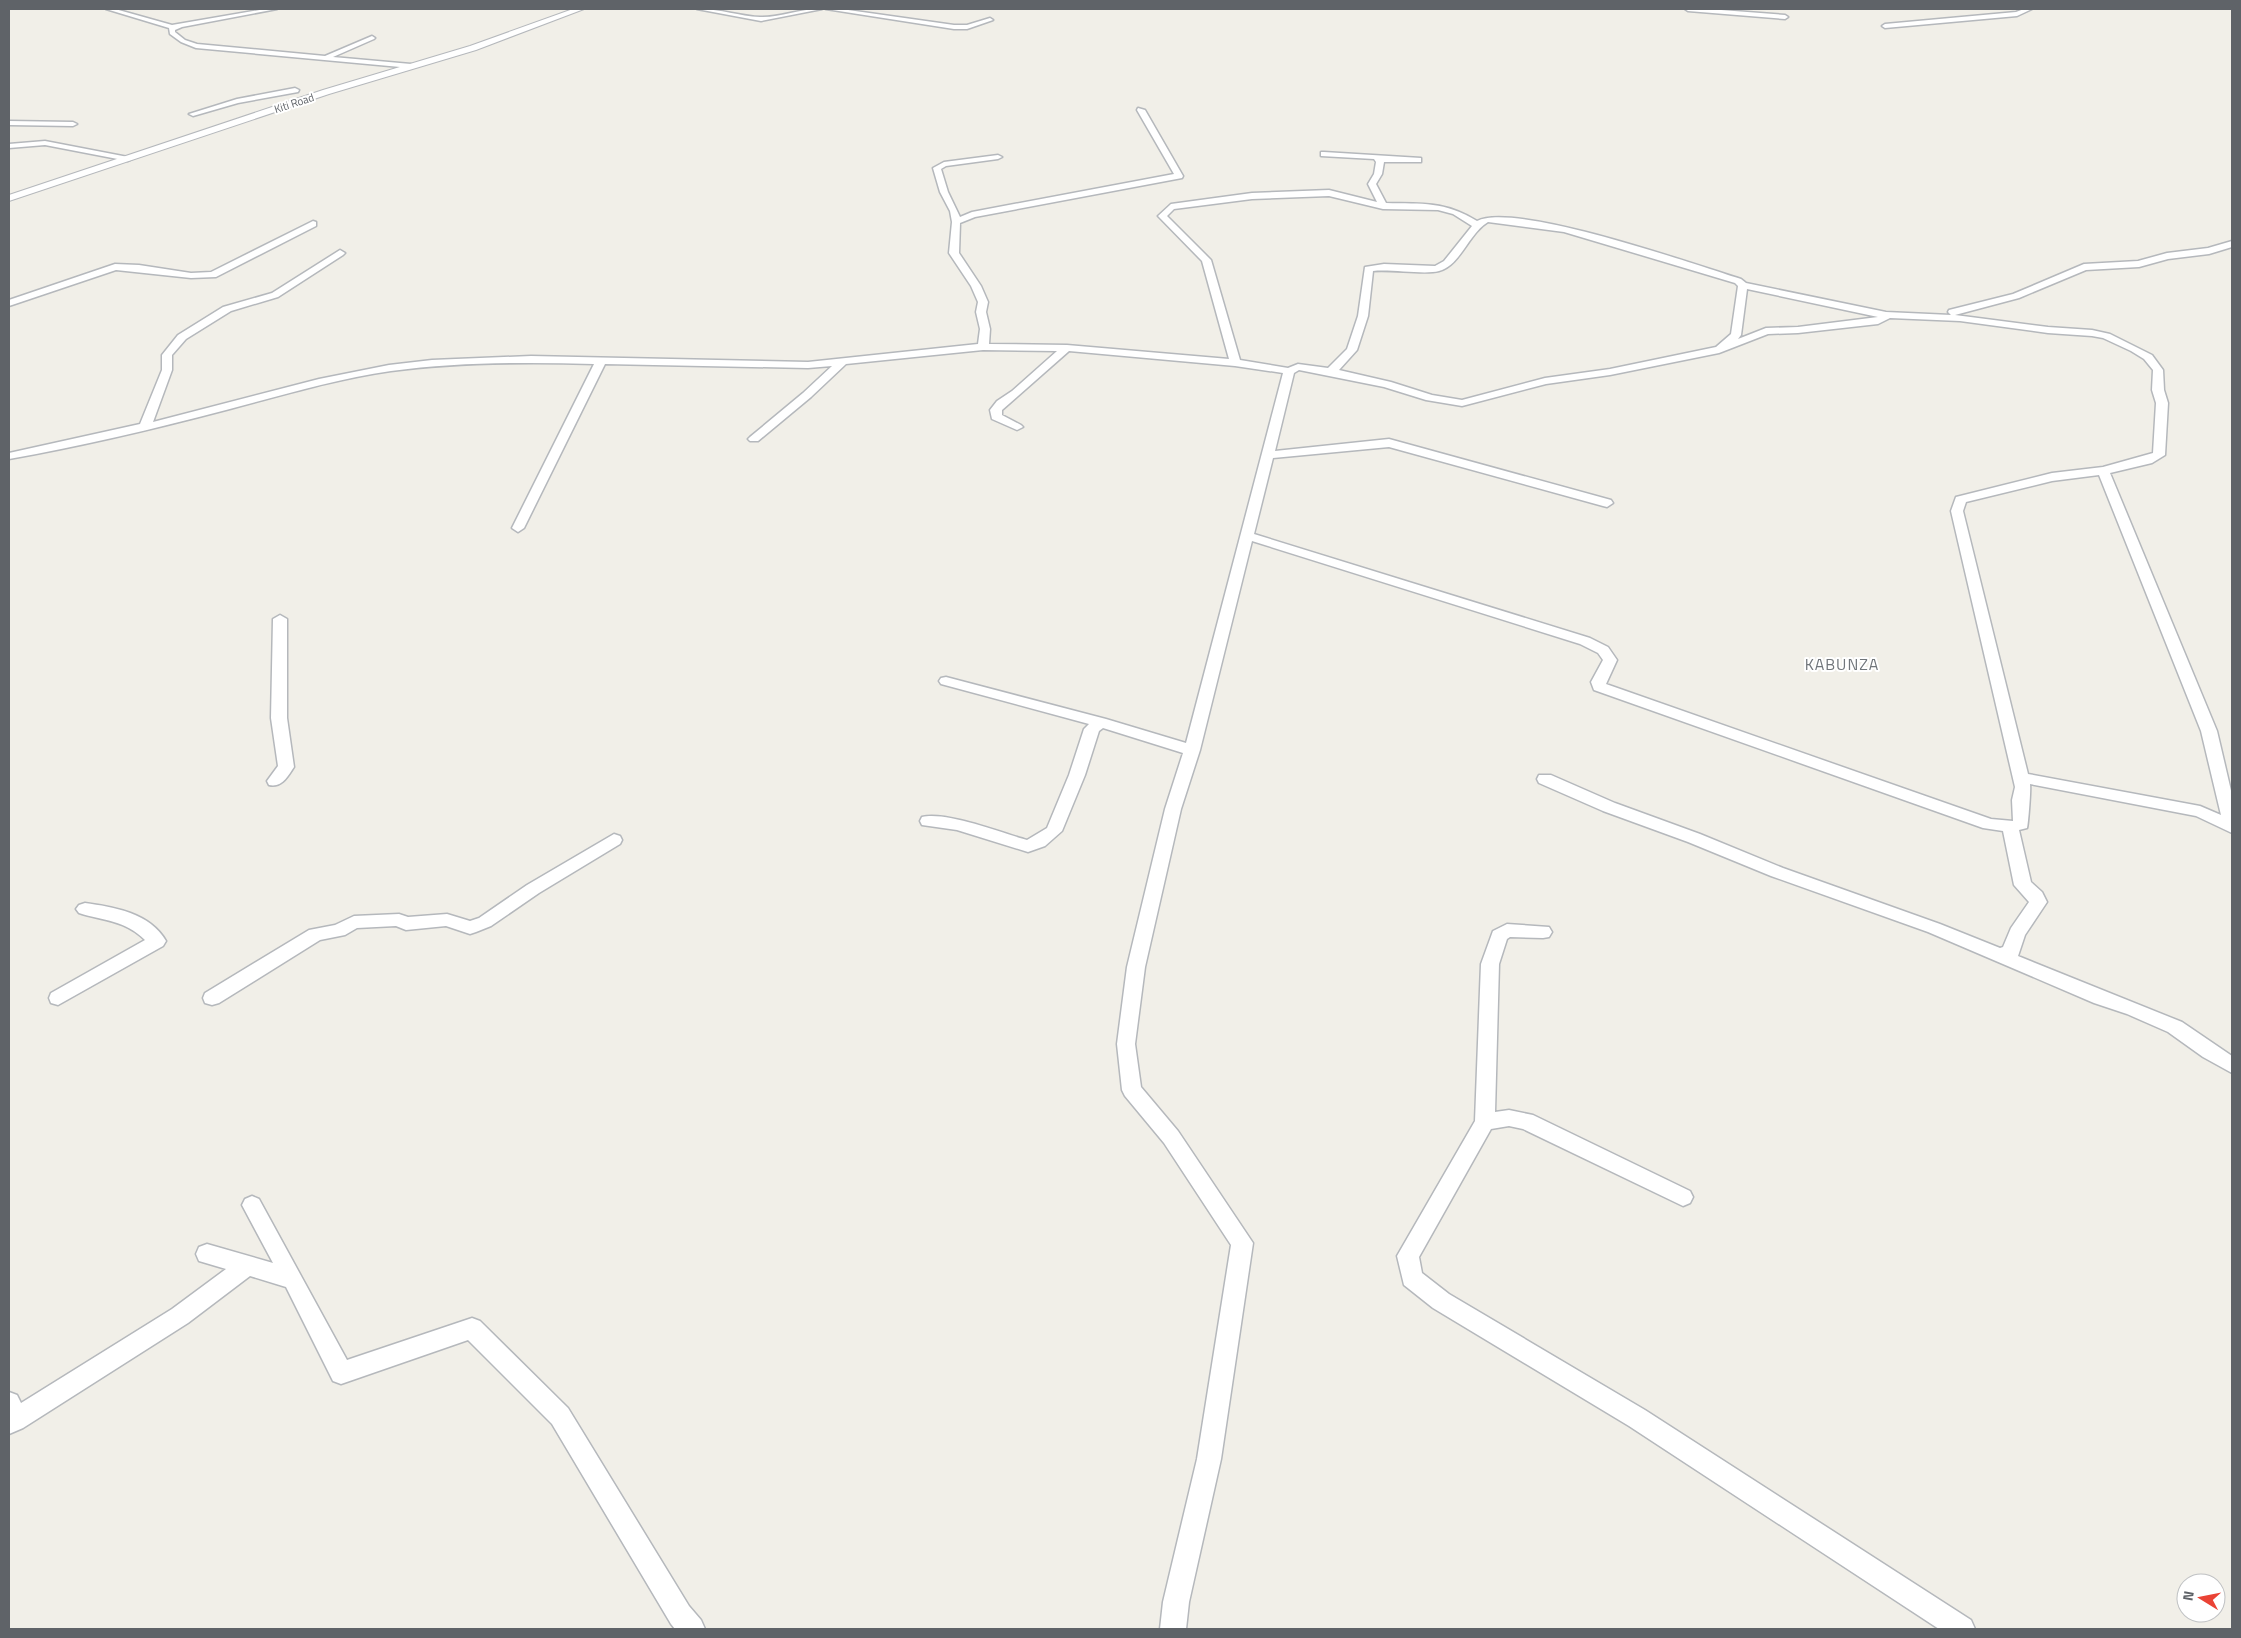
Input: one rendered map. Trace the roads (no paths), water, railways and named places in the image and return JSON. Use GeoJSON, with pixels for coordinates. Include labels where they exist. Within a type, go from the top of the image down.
{"type":"FeatureCollection","features":[{"type":"Feature","properties":{"kind":"street"},"geometry":{"type":"LineString","coordinates":[[108,9],[161,26],[179,26],[274,9]]}},
{"type":"Feature","properties":{"kind":"street","name":"Kiti Road"},"geometry":{"type":"LineString","coordinates":[[9,198],[270,110],[473,48],[580,9]]}},
{"type":"Feature","properties":{"kind":"street"},"geometry":{"type":"LineString","coordinates":[[700,9],[761,19],[819,9]]}},
{"type":"Feature","properties":{"kind":"street"},"geometry":{"type":"LineString","coordinates":[[830,9],[954,27],[966,27],[990,20]]}},
{"type":"Feature","properties":{"kind":"street"},"geometry":{"type":"LineString","coordinates":[[1688,9],[1785,17]]}},
{"type":"Feature","properties":{"kind":"street"},"geometry":{"type":"LineString","coordinates":[[1885,26],[2017,14],[2029,9]]}},
{"type":"Feature","properties":{"kind":"street"},"geometry":{"type":"LineString","coordinates":[[179,26],[172,29],[172,32],[183,41],[196,46],[411,66]]}},
{"type":"Feature","properties":{"kind":"street"},"geometry":{"type":"LineString","coordinates":[[323,58],[372,38]]}},
{"type":"Feature","properties":{"kind":"street"},"geometry":{"type":"LineString","coordinates":[[193,114],[237,101],[295,90]]}},
{"type":"Feature","properties":{"kind":"street"},"geometry":{"type":"LineString","coordinates":[[956,222],[988,212],[1179,176],[1160,148],[1153,129],[1141,110]]}},
{"type":"Feature","properties":{"kind":"street"},"geometry":{"type":"LineString","coordinates":[[9,123],[74,124]]}},
{"type":"Feature","properties":{"kind":"street"},"geometry":{"type":"LineString","coordinates":[[9,146],[45,143],[128,159]]}},
{"type":"Feature","properties":{"kind":"street"},"geometry":{"type":"LineString","coordinates":[[1324,154],[1365,155],[1377,157],[1378,160],[1418,160]]}},
{"type":"Feature","properties":{"kind":"street"},"geometry":{"type":"LineString","coordinates":[[983,347],[985,329],[981,312],[983,302],[976,286],[954,253],[956,222],[954,211],[944,192],[937,168],[944,164],[998,157]]}},
{"type":"Feature","properties":{"kind":"street"},"geometry":{"type":"LineString","coordinates":[[1378,160],[1378,174],[1372,184],[1383,206]]}},
{"type":"Feature","properties":{"kind":"street"},"geometry":{"type":"LineString","coordinates":[[1235,363],[1206,260],[1162,216],[1171,207],[1252,196],[1316,193],[1343,196],[1383,206],[1438,206],[1456,212],[1477,225]]}},
{"type":"Feature","properties":{"kind":"street"},"geometry":{"type":"LineString","coordinates":[[1248,536],[1581,641],[1608,654],[1610,660],[1598,682],[1600,687],[1700,724],[1989,824],[2010,827],[2021,824],[2020,800],[2023,787],[2019,777],[1957,511],[1960,500],[2052,476],[2103,471],[2148,460],[2159,455],[2162,403],[2158,390],[2158,370],[2148,357],[2106,336],[1937,316],[1888,315],[1743,285],[1738,281],[1700,268],[1564,229],[1494,220],[1486,220],[1477,225],[1447,263],[1437,269],[1384,267],[1368,269],[1363,316],[1352,350],[1331,372]]}},
{"type":"Feature","properties":{"kind":"street"},"geometry":{"type":"LineString","coordinates":[[9,303],[115,267],[200,276],[213,275],[313,224]]}},
{"type":"Feature","properties":{"kind":"street"},"geometry":{"type":"LineString","coordinates":[[1937,316],[2016,296],[2084,267],[2131,265],[2167,256],[2209,251],[2232,244]]}},
{"type":"Feature","properties":{"kind":"street"},"geometry":{"type":"LineString","coordinates":[[145,427],[166,370],[167,355],[182,337],[227,309],[275,296],[340,253]]}},
{"type":"Feature","properties":{"kind":"street"},"geometry":{"type":"LineString","coordinates":[[1719,350],[1736,335],[1743,285]]}},
{"type":"Feature","properties":{"kind":"street"},"geometry":{"type":"LineString","coordinates":[[9,456],[145,427],[320,382],[389,368],[432,363],[531,359],[783,366],[842,362],[983,347],[1067,348],[1235,363],[1288,371],[1298,367],[1387,384],[1430,398],[1462,403],[1545,381],[1610,372],[1719,350],[1766,331],[1798,330],[1869,322],[1888,315]]}},
{"type":"Feature","properties":{"kind":"street"},"geometry":{"type":"LineString","coordinates":[[1017,427],[996,417],[996,410],[1067,348]]}},
{"type":"Feature","properties":{"kind":"street"},"geometry":{"type":"LineString","coordinates":[[518,528],[601,361]]}},
{"type":"Feature","properties":{"kind":"street"},"geometry":{"type":"LineString","coordinates":[[754,439],[807,395],[842,362]]}},
{"type":"Feature","properties":{"kind":"street"},"geometry":{"type":"LineString","coordinates":[[1173,1629],[1176,1602],[1209,1459],[1242,1243],[1172,1137],[1132,1090],[1126,1044],[1136,967],[1173,809],[1192,750],[1248,536],[1288,371]]}},
{"type":"Feature","properties":{"kind":"street"},"geometry":{"type":"LineString","coordinates":[[1267,455],[1390,443],[1607,504]]}},
{"type":"Feature","properties":{"kind":"street"},"geometry":{"type":"LineString","coordinates":[[2103,471],[2208,731],[2232,827]]}},
{"type":"Feature","properties":{"kind":"street"},"geometry":{"type":"LineString","coordinates":[[275,781],[286,767],[280,718],[280,619]]}},
{"type":"Feature","properties":{"kind":"street"},"geometry":{"type":"LineString","coordinates":[[946,681],[1101,722],[1192,750]]}},
{"type":"Feature","properties":{"kind":"street"},"geometry":{"type":"LineString","coordinates":[[928,821],[958,825],[1028,846],[1039,842],[1054,831],[1077,775],[1092,728],[1101,722]]}},
{"type":"Feature","properties":{"kind":"street"},"geometry":{"type":"LineString","coordinates":[[2019,777],[2200,811],[2232,827]]}},
{"type":"Feature","properties":{"kind":"street"},"geometry":{"type":"LineString","coordinates":[[1545,779],[1609,807],[1694,838],[1776,872],[1934,928],[2101,998],[2134,1009],[2175,1027],[2232,1065]]}},
{"type":"Feature","properties":{"kind":"street"},"geometry":{"type":"LineString","coordinates":[[2001,955],[2012,951],[2012,942],[2038,902],[2036,896],[2024,885],[2010,827]]}},
{"type":"Feature","properties":{"kind":"street"},"geometry":{"type":"LineString","coordinates":[[212,998],[315,935],[339,930],[354,922],[399,920],[406,924],[448,920],[470,928],[485,922],[533,889],[614,840]]}},
{"type":"Feature","properties":{"kind":"street"},"geometry":{"type":"LineString","coordinates":[[58,998],[157,941],[144,926],[112,912],[85,910]]}},
{"type":"Feature","properties":{"kind":"street"},"geometry":{"type":"LineString","coordinates":[[1544,932],[1507,930],[1499,936],[1490,964],[1485,1122],[1408,1256],[1412,1278],[1441,1301],[1637,1418],[1962,1629]]}},
{"type":"Feature","properties":{"kind":"street"},"geometry":{"type":"LineString","coordinates":[[1485,1122],[1509,1118],[1526,1121],[1683,1197]]}},
{"type":"Feature","properties":{"kind":"street"},"geometry":{"type":"LineString","coordinates":[[252,1205],[293,1279],[341,1373],[472,1328],[560,1416],[680,1615],[692,1629]]}},
{"type":"Feature","properties":{"kind":"street"},"geometry":{"type":"LineString","coordinates":[[207,1254],[293,1279]]}},
{"type":"Feature","properties":{"kind":"street"},"geometry":{"type":"LineString","coordinates":[[11,1416],[180,1316],[246,1266]]}},
{"type":"Feature","properties":{"kind":"district","name":"KABUNZA"},"geometry":{"type":"Point","coordinates":[1842,664]}}]}
